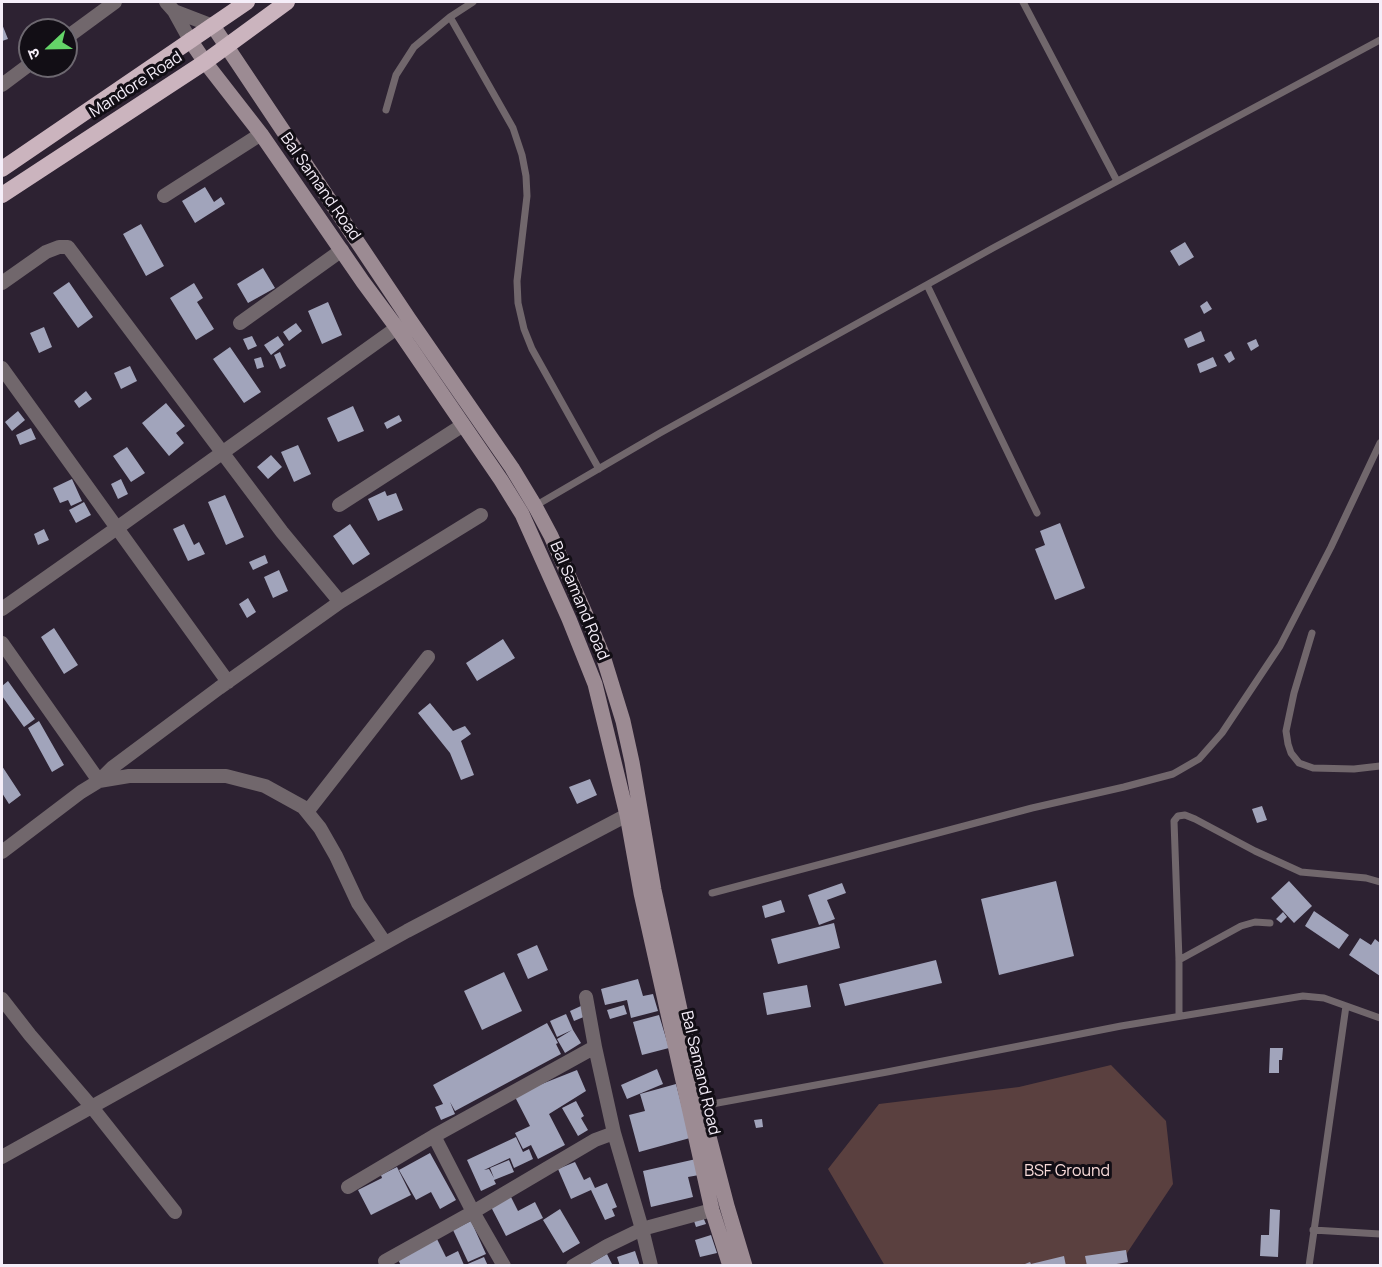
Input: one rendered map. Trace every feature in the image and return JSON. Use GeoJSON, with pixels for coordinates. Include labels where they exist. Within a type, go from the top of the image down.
{"type":"FeatureCollection","features":[{"type":"Feature","properties":{"kind":"highway","name":"Mandore Road"},"geometry":{"type":"LineString","coordinates":[[2,169],[247,2]]}},
{"type":"Feature","properties":{"kind":"highway","name":"Mandore Road"},"geometry":{"type":"LineString","coordinates":[[2,195],[205,62],[287,2]]}},
{"type":"Feature","properties":{"kind":"main road","name":"Bal Samand Road"},"geometry":{"type":"LineString","coordinates":[[213,26],[403,324],[463,425],[522,514],[569,619],[595,684],[627,815],[641,893],[696,1107],[746,1266]]}},
{"type":"Feature","properties":{"kind":"main road","name":"Bal Samand Road"},"geometry":{"type":"LineString","coordinates":[[190,40],[261,134],[363,282],[403,324],[496,444],[551,536],[589,622],[603,656],[623,721],[632,762],[696,1107],[712,1210],[730,1266]]}},
{"type":"Feature","properties":{"kind":"street"},"geometry":{"type":"LineString","coordinates":[[78,29],[114,2]]}},
{"type":"Feature","properties":{"kind":"street"},"geometry":{"type":"LineString","coordinates":[[170,6],[213,26]]}},
{"type":"Feature","properties":{"kind":"street"},"geometry":{"type":"LineString","coordinates":[[170,6],[190,40]]}},
{"type":"Feature","properties":{"kind":"street"},"geometry":{"type":"LineString","coordinates":[[2,85],[18,73]]}},
{"type":"Feature","properties":{"kind":"street"},"geometry":{"type":"LineString","coordinates":[[165,196],[261,134]]}},
{"type":"Feature","properties":{"kind":"street"},"geometry":{"type":"LineString","coordinates":[[2,283],[46,252],[58,247],[68,247],[222,454],[340,602]]}},
{"type":"Feature","properties":{"kind":"street"},"geometry":{"type":"LineString","coordinates":[[240,323],[342,250]]}},
{"type":"Feature","properties":{"kind":"street"},"geometry":{"type":"LineString","coordinates":[[2,609],[403,324]]}},
{"type":"Feature","properties":{"kind":"street"},"geometry":{"type":"LineString","coordinates":[[2,368],[228,682]]}},
{"type":"Feature","properties":{"kind":"street"},"geometry":{"type":"LineString","coordinates":[[339,505],[463,425]]}},
{"type":"Feature","properties":{"kind":"street"},"geometry":{"type":"LineString","coordinates":[[4,844],[99,781],[113,767],[340,602],[481,514]]}},
{"type":"Feature","properties":{"kind":"street"},"geometry":{"type":"LineString","coordinates":[[4,652],[99,781]]}},
{"type":"Feature","properties":{"kind":"street"},"geometry":{"type":"LineString","coordinates":[[307,812],[428,657]]}},
{"type":"Feature","properties":{"kind":"street"},"geometry":{"type":"LineString","coordinates":[[99,781],[129,776],[226,776],[265,786],[303,807],[320,828],[358,903],[385,943]]}},
{"type":"Feature","properties":{"kind":"street"},"geometry":{"type":"LineString","coordinates":[[2,1157],[385,943],[627,815]]}},
{"type":"Feature","properties":{"kind":"street"},"geometry":{"type":"LineString","coordinates":[[586,997],[614,1133],[651,1266]]}},
{"type":"Feature","properties":{"kind":"street"},"geometry":{"type":"LineString","coordinates":[[2,999],[175,1212]]}},
{"type":"Feature","properties":{"kind":"street"},"geometry":{"type":"LineString","coordinates":[[348,1187],[595,1047]]}},
{"type":"Feature","properties":{"kind":"street"},"geometry":{"type":"LineString","coordinates":[[385,1261],[595,1140],[614,1133]]}},
{"type":"Feature","properties":{"kind":"street"},"geometry":{"type":"LineString","coordinates":[[434,1137],[504,1266]]}},
{"type":"Feature","properties":{"kind":"street"},"geometry":{"type":"LineString","coordinates":[[573,1266],[642,1229],[712,1210]]}},
{"type":"Feature","properties":{"kind":"lane"},"geometry":{"type":"LineString","coordinates":[[386,110],[396,75],[414,47],[450,17],[473,2]]}},
{"type":"Feature","properties":{"kind":"lane"},"geometry":{"type":"LineString","coordinates":[[1023,2],[1117,181]]}},
{"type":"Feature","properties":{"kind":"lane"},"geometry":{"type":"LineString","coordinates":[[450,17],[513,128],[522,155],[527,196],[518,281],[518,303],[524,329],[532,349],[599,469]]}},
{"type":"Feature","properties":{"kind":"lane"},"geometry":{"type":"LineString","coordinates":[[535,506],[660,433],[927,285],[1380,40]]}},
{"type":"Feature","properties":{"kind":"lane"},"geometry":{"type":"LineString","coordinates":[[927,285],[1037,513]]}},
{"type":"Feature","properties":{"kind":"lane"},"geometry":{"type":"LineString","coordinates":[[712,893],[1032,808],[1124,788],[1173,774],[1199,759],[1222,733],[1280,645],[1331,547],[1380,443]]}},
{"type":"Feature","properties":{"kind":"lane"},"geometry":{"type":"LineString","coordinates":[[1312,633],[1294,693],[1286,731],[1287,744],[1291,753],[1299,763],[1313,768],[1354,769],[1380,766]]}},
{"type":"Feature","properties":{"kind":"lane"},"geometry":{"type":"LineString","coordinates":[[1179,1016],[1174,821],[1178,816],[1185,814],[1196,819],[1255,851],[1301,872],[1366,878],[1380,882]]}},
{"type":"Feature","properties":{"kind":"lane"},"geometry":{"type":"LineString","coordinates":[[1179,960],[1241,926],[1255,922],[1270,923]]}},
{"type":"Feature","properties":{"kind":"lane"},"geometry":{"type":"LineString","coordinates":[[696,1107],[1121,1026],[1303,996],[1324,998],[1380,1018]]}},
{"type":"Feature","properties":{"kind":"lane"},"geometry":{"type":"LineString","coordinates":[[1309,1266],[1346,1006]]}},
{"type":"Feature","properties":{"kind":"lane"},"geometry":{"type":"LineString","coordinates":[[1313,1230],[1380,1234]]}},
{"type":"Feature","properties":{"kind":"green space","name":"BSF Ground"},"geometry":{"type":"Polygon","coordinates":[[[1111,1065],[1166,1121],[1173,1184],[1119,1265],[885,1266],[828,1169],[879,1104],[1019,1087],[1111,1065]]]}},
{"type":"Feature","properties":{"kind":"building"},"geometry":{"type":"Polygon","coordinates":[[[2,24],[8,39],[2,41],[2,24]]]}},
{"type":"Feature","properties":{"kind":"building"},"geometry":{"type":"Polygon","coordinates":[[[205,187],[214,202],[221,197],[225,204],[195,223],[182,201],[205,187]]]}},
{"type":"Feature","properties":{"kind":"building"},"geometry":{"type":"Polygon","coordinates":[[[141,224],[164,266],[146,276],[123,234],[141,224]]]}},
{"type":"Feature","properties":{"kind":"building"},"geometry":{"type":"Polygon","coordinates":[[[1185,242],[1194,257],[1179,266],[1170,251],[1185,242]]]}},
{"type":"Feature","properties":{"kind":"building"},"geometry":{"type":"Polygon","coordinates":[[[263,268],[275,288],[248,303],[237,284],[263,268]]]}},
{"type":"Feature","properties":{"kind":"building"},"geometry":{"type":"Polygon","coordinates":[[[69,282],[93,317],[78,328],[53,293],[69,282]]]}},
{"type":"Feature","properties":{"kind":"building"},"geometry":{"type":"Polygon","coordinates":[[[194,283],[203,298],[197,302],[214,329],[196,340],[170,298],[194,283]]]}},
{"type":"Feature","properties":{"kind":"building"},"geometry":{"type":"Polygon","coordinates":[[[1207,301],[1212,309],[1204,314],[1200,306],[1207,301]]]}},
{"type":"Feature","properties":{"kind":"building"},"geometry":{"type":"Polygon","coordinates":[[[328,302],[342,335],[322,344],[308,311],[328,302]]]}},
{"type":"Feature","properties":{"kind":"building"},"geometry":{"type":"Polygon","coordinates":[[[296,323],[302,331],[289,341],[283,332],[296,323]]]}},
{"type":"Feature","properties":{"kind":"building"},"geometry":{"type":"Polygon","coordinates":[[[44,327],[52,347],[39,353],[30,333],[44,327]]]}},
{"type":"Feature","properties":{"kind":"building"},"geometry":{"type":"Polygon","coordinates":[[[1201,331],[1205,341],[1188,348],[1184,339],[1201,331]]]}},
{"type":"Feature","properties":{"kind":"building"},"geometry":{"type":"Polygon","coordinates":[[[252,336],[257,346],[248,350],[243,339],[252,336]]]}},
{"type":"Feature","properties":{"kind":"building"},"geometry":{"type":"Polygon","coordinates":[[[278,336],[284,345],[271,355],[264,345],[278,336]]]}},
{"type":"Feature","properties":{"kind":"building"},"geometry":{"type":"Polygon","coordinates":[[[1256,339],[1259,346],[1251,351],[1247,343],[1256,339]]]}},
{"type":"Feature","properties":{"kind":"building"},"geometry":{"type":"Polygon","coordinates":[[[230,347],[261,392],[244,403],[213,359],[230,347]]]}},
{"type":"Feature","properties":{"kind":"building"},"geometry":{"type":"Polygon","coordinates":[[[1231,351],[1235,359],[1229,363],[1224,355],[1231,351]]]}},
{"type":"Feature","properties":{"kind":"building"},"geometry":{"type":"Polygon","coordinates":[[[280,352],[286,366],[280,369],[274,355],[280,352]]]}},
{"type":"Feature","properties":{"kind":"building"},"geometry":{"type":"Polygon","coordinates":[[[261,357],[264,367],[257,369],[254,359],[261,357]]]}},
{"type":"Feature","properties":{"kind":"building"},"geometry":{"type":"Polygon","coordinates":[[[1213,357],[1217,366],[1200,373],[1197,364],[1213,357]]]}},
{"type":"Feature","properties":{"kind":"building"},"geometry":{"type":"Polygon","coordinates":[[[130,366],[137,381],[121,389],[114,373],[130,366]]]}},
{"type":"Feature","properties":{"kind":"building"},"geometry":{"type":"Polygon","coordinates":[[[86,391],[92,399],[79,408],[74,401],[86,391]]]}},
{"type":"Feature","properties":{"kind":"building"},"geometry":{"type":"Polygon","coordinates":[[[166,403],[185,426],[176,433],[184,443],[169,456],[142,423],[166,403]]]}},
{"type":"Feature","properties":{"kind":"building"},"geometry":{"type":"Polygon","coordinates":[[[353,406],[364,431],[338,442],[327,418],[353,406]]]}},
{"type":"Feature","properties":{"kind":"building"},"geometry":{"type":"Polygon","coordinates":[[[18,411],[25,420],[12,431],[5,422],[18,411]]]}},
{"type":"Feature","properties":{"kind":"building"},"geometry":{"type":"Polygon","coordinates":[[[399,415],[402,421],[387,429],[384,423],[399,415]]]}},
{"type":"Feature","properties":{"kind":"building"},"geometry":{"type":"Polygon","coordinates":[[[31,428],[36,439],[20,445],[16,435],[31,428]]]}},
{"type":"Feature","properties":{"kind":"building"},"geometry":{"type":"Polygon","coordinates":[[[298,445],[311,474],[294,482],[281,452],[298,445]]]}},
{"type":"Feature","properties":{"kind":"building"},"geometry":{"type":"Polygon","coordinates":[[[127,447],[145,473],[131,482],[113,456],[127,447]]]}},
{"type":"Feature","properties":{"kind":"building"},"geometry":{"type":"Polygon","coordinates":[[[271,455],[282,467],[268,479],[257,467],[271,455]]]}},
{"type":"Feature","properties":{"kind":"building"},"geometry":{"type":"Polygon","coordinates":[[[72,479],[82,501],[71,506],[68,500],[60,503],[53,488],[72,479]]]}},
{"type":"Feature","properties":{"kind":"building"},"geometry":{"type":"Polygon","coordinates":[[[121,479],[128,494],[118,499],[111,484],[121,479]]]}},
{"type":"Feature","properties":{"kind":"building"},"geometry":{"type":"Polygon","coordinates":[[[385,491],[387,496],[396,493],[403,510],[378,521],[368,499],[385,491]]]}},
{"type":"Feature","properties":{"kind":"building"},"geometry":{"type":"Polygon","coordinates":[[[225,495],[244,537],[226,545],[208,502],[225,495]]]}},
{"type":"Feature","properties":{"kind":"building"},"geometry":{"type":"Polygon","coordinates":[[[84,502],[91,515],[76,523],[69,510],[84,502]]]}},
{"type":"Feature","properties":{"kind":"building"},"geometry":{"type":"Polygon","coordinates":[[[1060,523],[1085,588],[1055,600],[1035,549],[1045,545],[1040,531],[1060,523]]]}},
{"type":"Feature","properties":{"kind":"building"},"geometry":{"type":"Polygon","coordinates":[[[184,524],[194,545],[199,542],[205,554],[188,561],[173,529],[184,524]]]}},
{"type":"Feature","properties":{"kind":"building"},"geometry":{"type":"Polygon","coordinates":[[[350,524],[370,554],[353,565],[333,536],[350,524]]]}},
{"type":"Feature","properties":{"kind":"building"},"geometry":{"type":"Polygon","coordinates":[[[44,529],[49,540],[38,545],[34,534],[44,529]]]}},
{"type":"Feature","properties":{"kind":"building"},"geometry":{"type":"Polygon","coordinates":[[[265,555],[268,563],[253,570],[249,562],[265,555]]]}},
{"type":"Feature","properties":{"kind":"building"},"geometry":{"type":"Polygon","coordinates":[[[279,570],[288,591],[273,598],[264,577],[279,570]]]}},
{"type":"Feature","properties":{"kind":"building"},"geometry":{"type":"Polygon","coordinates":[[[248,598],[256,612],[247,618],[239,604],[248,598]]]}},
{"type":"Feature","properties":{"kind":"building"},"geometry":{"type":"Polygon","coordinates":[[[54,628],[78,665],[64,674],[41,637],[54,628]]]}},
{"type":"Feature","properties":{"kind":"building"},"geometry":{"type":"Polygon","coordinates":[[[503,639],[515,658],[477,681],[466,663],[503,639]]]}},
{"type":"Feature","properties":{"kind":"building"},"geometry":{"type":"Polygon","coordinates":[[[8,681],[35,719],[24,727],[2,696],[2,686],[8,681]]]}},
{"type":"Feature","properties":{"kind":"building"},"geometry":{"type":"Polygon","coordinates":[[[430,703],[453,731],[465,726],[471,734],[461,741],[474,775],[461,780],[450,753],[418,713],[430,703]]]}},
{"type":"Feature","properties":{"kind":"building"},"geometry":{"type":"Polygon","coordinates":[[[39,721],[64,765],[52,772],[28,728],[39,721]]]}},
{"type":"Feature","properties":{"kind":"building"},"geometry":{"type":"Polygon","coordinates":[[[2,766],[21,795],[9,804],[2,793],[2,766]]]}},
{"type":"Feature","properties":{"kind":"building"},"geometry":{"type":"Polygon","coordinates":[[[590,779],[597,795],[577,804],[569,787],[590,779]]]}},
{"type":"Feature","properties":{"kind":"building"},"geometry":{"type":"Polygon","coordinates":[[[1262,806],[1267,820],[1257,823],[1252,809],[1262,806]]]}},
{"type":"Feature","properties":{"kind":"building"},"geometry":{"type":"Polygon","coordinates":[[[1056,881],[1074,956],[999,975],[981,899],[1056,881]]]}},
{"type":"Feature","properties":{"kind":"building"},"geometry":{"type":"Polygon","coordinates":[[[1289,881],[1312,906],[1294,923],[1271,898],[1289,881]]]}},
{"type":"Feature","properties":{"kind":"building"},"geometry":{"type":"Polygon","coordinates":[[[842,883],[846,893],[827,900],[835,919],[819,925],[808,895],[842,883]]]}},
{"type":"Feature","properties":{"kind":"building"},"geometry":{"type":"Polygon","coordinates":[[[781,900],[785,912],[765,918],[762,906],[781,900]]]}},
{"type":"Feature","properties":{"kind":"building"},"geometry":{"type":"Polygon","coordinates":[[[1314,911],[1349,935],[1339,949],[1305,926],[1314,911]]]}},
{"type":"Feature","properties":{"kind":"building"},"geometry":{"type":"Polygon","coordinates":[[[1283,912],[1287,917],[1281,923],[1276,919],[1283,912]]]}},
{"type":"Feature","properties":{"kind":"building"},"geometry":{"type":"Polygon","coordinates":[[[834,923],[840,948],[778,964],[771,939],[834,923]]]}},
{"type":"Feature","properties":{"kind":"building"},"geometry":{"type":"Polygon","coordinates":[[[1360,938],[1371,945],[1375,939],[1380,943],[1380,976],[1349,955],[1360,938]]]}},
{"type":"Feature","properties":{"kind":"building"},"geometry":{"type":"Polygon","coordinates":[[[537,945],[548,970],[528,979],[517,954],[537,945]]]}},
{"type":"Feature","properties":{"kind":"building"},"geometry":{"type":"Polygon","coordinates":[[[936,960],[942,983],[845,1006],[839,984],[936,960]]]}},
{"type":"Feature","properties":{"kind":"building"},"geometry":{"type":"Polygon","coordinates":[[[504,972],[522,1011],[482,1030],[464,991],[504,972]]]}},
{"type":"Feature","properties":{"kind":"building"},"geometry":{"type":"Polygon","coordinates":[[[638,979],[643,996],[653,994],[658,1011],[631,1018],[627,1000],[605,1005],[601,989],[638,979]]]}},
{"type":"Feature","properties":{"kind":"building"},"geometry":{"type":"Polygon","coordinates":[[[807,985],[811,1007],[767,1015],[763,993],[807,985]]]}},
{"type":"Feature","properties":{"kind":"building"},"geometry":{"type":"Polygon","coordinates":[[[624,1005],[627,1014],[610,1019],[607,1010],[624,1005]]]}},
{"type":"Feature","properties":{"kind":"building"},"geometry":{"type":"Polygon","coordinates":[[[581,1006],[586,1016],[574,1021],[570,1011],[581,1006]]]}},
{"type":"Feature","properties":{"kind":"building"},"geometry":{"type":"Polygon","coordinates":[[[566,1014],[581,1043],[565,1053],[557,1039],[572,1030],[557,1037],[550,1021],[566,1014]]]}},
{"type":"Feature","properties":{"kind":"building"},"geometry":{"type":"Polygon","coordinates":[[[659,1015],[669,1048],[642,1055],[633,1022],[659,1015]]]}},
{"type":"Feature","properties":{"kind":"building"},"geometry":{"type":"Polygon","coordinates":[[[547,1023],[561,1054],[455,1111],[450,1102],[455,1114],[441,1120],[435,1107],[443,1104],[433,1085],[547,1023]]]}},
{"type":"Feature","properties":{"kind":"building"},"geometry":{"type":"Polygon","coordinates":[[[1270,1048],[1283,1048],[1282,1060],[1279,1060],[1279,1073],[1269,1073],[1270,1048]]]}},
{"type":"Feature","properties":{"kind":"building"},"geometry":{"type":"Polygon","coordinates":[[[657,1069],[663,1084],[627,1099],[621,1085],[657,1069]]]}},
{"type":"Feature","properties":{"kind":"building"},"geometry":{"type":"Polygon","coordinates":[[[577,1070],[586,1091],[549,1114],[565,1145],[538,1159],[531,1145],[523,1149],[515,1133],[530,1126],[514,1095],[577,1070]]]}},
{"type":"Feature","properties":{"kind":"building"},"geometry":{"type":"Polygon","coordinates":[[[676,1084],[690,1138],[639,1152],[629,1115],[645,1111],[640,1094],[676,1084]]]}},
{"type":"Feature","properties":{"kind":"building"},"geometry":{"type":"Polygon","coordinates":[[[576,1101],[584,1116],[581,1118],[588,1130],[578,1136],[562,1108],[576,1101]]]}},
{"type":"Feature","properties":{"kind":"building"},"geometry":{"type":"Polygon","coordinates":[[[762,1119],[763,1127],[756,1128],[754,1120],[762,1119]]]}},
{"type":"Feature","properties":{"kind":"building"},"geometry":{"type":"Polygon","coordinates":[[[516,1137],[523,1152],[529,1149],[533,1159],[514,1168],[510,1158],[484,1170],[489,1169],[494,1178],[490,1168],[509,1160],[514,1172],[494,1180],[496,1184],[481,1191],[467,1160],[516,1137]]]}},
{"type":"Feature","properties":{"kind":"building"},"geometry":{"type":"Polygon","coordinates":[[[430,1153],[456,1200],[440,1209],[431,1192],[416,1200],[399,1170],[430,1153]]]}},
{"type":"Feature","properties":{"kind":"building"},"geometry":{"type":"Polygon","coordinates":[[[696,1159],[699,1175],[688,1177],[693,1197],[651,1207],[643,1171],[696,1159]]]}},
{"type":"Feature","properties":{"kind":"building"},"geometry":{"type":"Polygon","coordinates":[[[575,1162],[584,1180],[590,1177],[595,1188],[607,1183],[617,1207],[612,1209],[615,1216],[605,1220],[591,1190],[571,1199],[558,1169],[575,1162]]]}},
{"type":"Feature","properties":{"kind":"building"},"geometry":{"type":"Polygon","coordinates":[[[397,1167],[411,1195],[371,1215],[358,1190],[382,1178],[381,1175],[397,1167]]]}},
{"type":"Feature","properties":{"kind":"building"},"geometry":{"type":"Polygon","coordinates":[[[509,1193],[518,1211],[535,1202],[543,1218],[506,1236],[489,1203],[509,1193]]]}},
{"type":"Feature","properties":{"kind":"building"},"geometry":{"type":"Polygon","coordinates":[[[560,1209],[580,1243],[563,1253],[543,1220],[560,1209]]]}},
{"type":"Feature","properties":{"kind":"building"},"geometry":{"type":"Polygon","coordinates":[[[1270,1209],[1280,1210],[1278,1257],[1260,1256],[1261,1235],[1269,1235],[1270,1209]]]}},
{"type":"Feature","properties":{"kind":"building"},"geometry":{"type":"Polygon","coordinates":[[[703,1217],[706,1224],[696,1227],[694,1221],[703,1217]]]}},
{"type":"Feature","properties":{"kind":"building"},"geometry":{"type":"Polygon","coordinates":[[[471,1221],[486,1254],[468,1262],[453,1230],[471,1221]]]}},
{"type":"Feature","properties":{"kind":"building"},"geometry":{"type":"Polygon","coordinates":[[[711,1235],[717,1253],[700,1257],[695,1240],[711,1235]]]}},
{"type":"Feature","properties":{"kind":"building"},"geometry":{"type":"Polygon","coordinates":[[[437,1239],[446,1257],[458,1251],[464,1265],[401,1266],[398,1259],[437,1239]]]}},
{"type":"Feature","properties":{"kind":"building"},"geometry":{"type":"Polygon","coordinates":[[[1126,1250],[1128,1262],[1087,1266],[1085,1256],[1126,1250]]]}},
{"type":"Feature","properties":{"kind":"building"},"geometry":{"type":"Polygon","coordinates":[[[635,1251],[640,1266],[620,1266],[617,1257],[635,1251]]]}},
{"type":"Feature","properties":{"kind":"building"},"geometry":{"type":"Polygon","coordinates":[[[607,1254],[613,1266],[586,1266],[607,1254]]]}},
{"type":"Feature","properties":{"kind":"building"},"geometry":{"type":"Polygon","coordinates":[[[1064,1256],[1066,1266],[1020,1266],[1030,1262],[1031,1264],[1064,1256]]]}},
{"type":"Feature","properties":{"kind":"building"},"geometry":{"type":"Polygon","coordinates":[[[484,1257],[488,1266],[463,1266],[484,1257]]]}}]}
